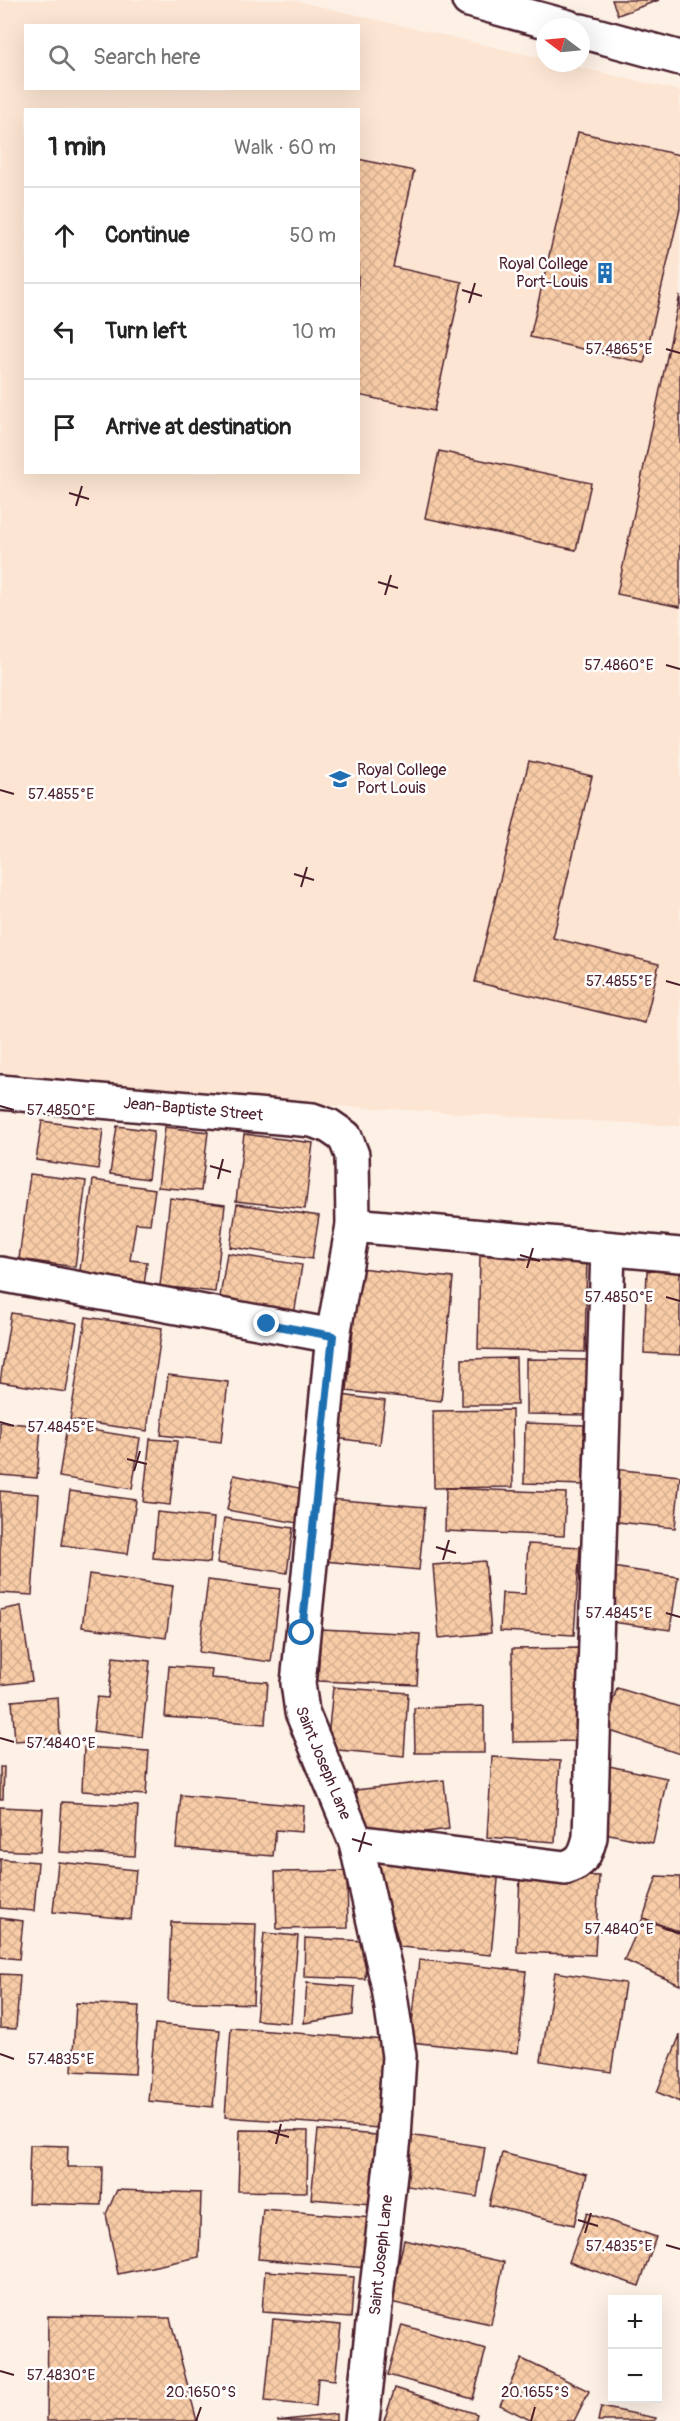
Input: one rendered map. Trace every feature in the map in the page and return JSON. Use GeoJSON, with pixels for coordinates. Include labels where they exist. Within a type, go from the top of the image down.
{"type":"FeatureCollection","features":[{"type":"Feature","properties":{"kind":"street"},"geometry":{"type":"LineString","coordinates":[[470,0],[536,18]]}},
{"type":"Feature","properties":{"kind":"street"},"geometry":{"type":"LineString","coordinates":[[590,33],[680,58]]}},
{"type":"Feature","properties":{"kind":"street","name":"Jean-Baptiste Street"},"geometry":{"type":"LineString","coordinates":[[0,1092],[312,1120],[329,1126],[345,1137]]}},
{"type":"Feature","properties":{"kind":"street","name":"Saint Joseph Lane"},"geometry":{"type":"LineString","coordinates":[[345,1137],[352,1155],[353,1225],[333,1336],[298,1683],[302,1712],[356,1842],[389,1988],[399,2056],[394,2138],[362,2421]]}},
{"type":"Feature","properties":{"kind":"street"},"geometry":{"type":"LineString","coordinates":[[353,1225],[680,1255]]}},
{"type":"Feature","properties":{"kind":"street"},"geometry":{"type":"LineString","coordinates":[[356,1842],[565,1868],[582,1860],[587,1851],[590,1837],[608,1249]]}},
{"type":"Feature","properties":{"kind":"street"},"geometry":{"type":"LineString","coordinates":[[0,1274],[333,1336]]}},
{"type":"Feature","properties":{"kind":"shaded area","name":"Royal College Port Louis"},"geometry":{"type":"Polygon","coordinates":[[[0,0],[292,0],[536,57],[536,72],[590,72],[590,70],[680,91],[680,1126],[0,1086],[0,0]]]}},
{"type":"Feature","properties":{"kind":"building"},"geometry":{"type":"Polygon","coordinates":[[[612,0],[659,0],[618,15],[612,0]]]}},
{"type":"Feature","properties":{"kind":"building","name":"Royal College Port-Louis"},"geometry":{"type":"Polygon","coordinates":[[[578,132],[680,155],[680,209],[644,363],[530,337],[578,132]]]}},
{"type":"Feature","properties":{"kind":"building","name":"Royal College Port-Louis"},"geometry":{"type":"Polygon","coordinates":[[[360,159],[414,171],[393,267],[462,282],[434,411],[360,395],[360,159]]]}},
{"type":"Feature","properties":{"kind":"building"},"geometry":{"type":"Polygon","coordinates":[[[680,295],[680,607],[617,594],[680,295]]]}},
{"type":"Feature","properties":{"kind":"building"},"geometry":{"type":"Polygon","coordinates":[[[439,451],[591,483],[576,550],[425,518],[439,451]]]}},
{"type":"Feature","properties":{"kind":"building"},"geometry":{"type":"Polygon","coordinates":[[[529,761],[592,776],[553,938],[659,964],[645,1023],[475,982],[529,761]]]}},
{"type":"Feature","properties":{"kind":"building"},"geometry":{"type":"Polygon","coordinates":[[[42,1121],[103,1130],[98,1169],[36,1160],[42,1121]]]}},
{"type":"Feature","properties":{"kind":"building"},"geometry":{"type":"Polygon","coordinates":[[[117,1126],[154,1131],[148,1179],[110,1174],[117,1126]]]}},
{"type":"Feature","properties":{"kind":"building"},"geometry":{"type":"Polygon","coordinates":[[[165,1127],[208,1132],[201,1191],[158,1187],[165,1127]]]}},
{"type":"Feature","properties":{"kind":"building"},"geometry":{"type":"Polygon","coordinates":[[[244,1134],[313,1143],[305,1209],[236,1201],[244,1134]]]}},
{"type":"Feature","properties":{"kind":"building"},"geometry":{"type":"Polygon","coordinates":[[[30,1174],[86,1181],[75,1267],[19,1259],[30,1174]]]}},
{"type":"Feature","properties":{"kind":"building"},"geometry":{"type":"Polygon","coordinates":[[[93,1180],[155,1189],[150,1224],[136,1223],[130,1260],[147,1262],[143,1293],[78,1284],[93,1180]]]}},
{"type":"Feature","properties":{"kind":"building"},"geometry":{"type":"Polygon","coordinates":[[[170,1198],[225,1205],[215,1292],[160,1286],[170,1198]]]}},
{"type":"Feature","properties":{"kind":"building"},"geometry":{"type":"Polygon","coordinates":[[[237,1204],[319,1216],[312,1259],[230,1247],[237,1204]]]}},
{"type":"Feature","properties":{"kind":"building"},"geometry":{"type":"Polygon","coordinates":[[[227,1253],[302,1265],[293,1322],[218,1310],[227,1253]]]}},
{"type":"Feature","properties":{"kind":"building"},"geometry":{"type":"Polygon","coordinates":[[[480,1255],[587,1258],[585,1352],[478,1349],[480,1255]]]}},
{"type":"Feature","properties":{"kind":"building"},"geometry":{"type":"Polygon","coordinates":[[[359,1268],[453,1278],[441,1401],[347,1391],[359,1268]]]}},
{"type":"Feature","properties":{"kind":"building"},"geometry":{"type":"Polygon","coordinates":[[[647,1271],[680,1272],[680,1355],[644,1353],[647,1271]]]}},
{"type":"Feature","properties":{"kind":"building"},"geometry":{"type":"Polygon","coordinates":[[[11,1313],[77,1323],[66,1392],[0,1382],[11,1313]]]}},
{"type":"Feature","properties":{"kind":"building"},"geometry":{"type":"Polygon","coordinates":[[[86,1317],[162,1328],[147,1431],[70,1420],[86,1317]]]}},
{"type":"Feature","properties":{"kind":"building"},"geometry":{"type":"Polygon","coordinates":[[[516,1358],[517,1405],[462,1405],[462,1359],[516,1358]]]}},
{"type":"Feature","properties":{"kind":"building"},"geometry":{"type":"Polygon","coordinates":[[[526,1359],[588,1360],[587,1415],[526,1414],[526,1359]]]}},
{"type":"Feature","properties":{"kind":"building"},"geometry":{"type":"Polygon","coordinates":[[[168,1375],[228,1382],[221,1442],[161,1435],[168,1375]]]}},
{"type":"Feature","properties":{"kind":"building"},"geometry":{"type":"Polygon","coordinates":[[[334,1394],[385,1401],[380,1444],[328,1437],[334,1394]]]}},
{"type":"Feature","properties":{"kind":"building"},"geometry":{"type":"Polygon","coordinates":[[[512,1410],[513,1487],[434,1488],[433,1411],[512,1410]]]}},
{"type":"Feature","properties":{"kind":"building"},"geometry":{"type":"Polygon","coordinates":[[[0,1422],[41,1426],[37,1478],[0,1475],[0,1422]]]}},
{"type":"Feature","properties":{"kind":"building"},"geometry":{"type":"Polygon","coordinates":[[[525,1423],[584,1425],[583,1485],[524,1483],[525,1423]]]}},
{"type":"Feature","properties":{"kind":"building"},"geometry":{"type":"Polygon","coordinates":[[[67,1426],[140,1438],[132,1489],[59,1477],[67,1426]]]}},
{"type":"Feature","properties":{"kind":"building"},"geometry":{"type":"Polygon","coordinates":[[[150,1439],[177,1441],[170,1505],[143,1502],[150,1439]]]}},
{"type":"Feature","properties":{"kind":"building"},"geometry":{"type":"Polygon","coordinates":[[[613,1469],[680,1476],[675,1528],[608,1521],[613,1469]]]}},
{"type":"Feature","properties":{"kind":"building"},"geometry":{"type":"Polygon","coordinates":[[[234,1475],[304,1489],[297,1523],[227,1510],[234,1475]]]}},
{"type":"Feature","properties":{"kind":"building"},"geometry":{"type":"Polygon","coordinates":[[[446,1488],[566,1493],[564,1536],[445,1531],[446,1488]]]}},
{"type":"Feature","properties":{"kind":"building"},"geometry":{"type":"Polygon","coordinates":[[[0,1491],[39,1494],[32,1595],[0,1593],[0,1491]]]}},
{"type":"Feature","properties":{"kind":"building"},"geometry":{"type":"Polygon","coordinates":[[[70,1491],[136,1500],[128,1554],[62,1545],[70,1491]]]}},
{"type":"Feature","properties":{"kind":"building"},"geometry":{"type":"Polygon","coordinates":[[[330,1499],[425,1507],[419,1570],[324,1561],[330,1499]]]}},
{"type":"Feature","properties":{"kind":"building"},"geometry":{"type":"Polygon","coordinates":[[[157,1512],[214,1518],[210,1563],[153,1558],[157,1512]]]}},
{"type":"Feature","properties":{"kind":"building"},"geometry":{"type":"Polygon","coordinates":[[[224,1518],[293,1528],[287,1573],[217,1563],[224,1518]]]}},
{"type":"Feature","properties":{"kind":"building"},"geometry":{"type":"Polygon","coordinates":[[[528,1544],[580,1547],[574,1635],[500,1631],[502,1593],[525,1594],[528,1544]]]}},
{"type":"Feature","properties":{"kind":"building"},"geometry":{"type":"Polygon","coordinates":[[[485,1561],[491,1633],[439,1638],[433,1565],[485,1561]]]}},
{"type":"Feature","properties":{"kind":"building"},"geometry":{"type":"Polygon","coordinates":[[[612,1567],[678,1577],[670,1630],[605,1621],[612,1567]]]}},
{"type":"Feature","properties":{"kind":"building"},"geometry":{"type":"Polygon","coordinates":[[[89,1574],[173,1586],[166,1638],[82,1627],[89,1574]]]}},
{"type":"Feature","properties":{"kind":"building"},"geometry":{"type":"Polygon","coordinates":[[[208,1580],[280,1589],[271,1662],[199,1652],[208,1580]]]}},
{"type":"Feature","properties":{"kind":"building"},"geometry":{"type":"Polygon","coordinates":[[[21,1606],[32,1681],[0,1685],[0,1610],[21,1606]]]}},
{"type":"Feature","properties":{"kind":"building"},"geometry":{"type":"Polygon","coordinates":[[[321,1629],[420,1634],[417,1685],[318,1681],[321,1629]]]}},
{"type":"Feature","properties":{"kind":"building"},"geometry":{"type":"Polygon","coordinates":[[[579,1648],[579,1741],[513,1742],[512,1649],[579,1648]]]}},
{"type":"Feature","properties":{"kind":"building"},"geometry":{"type":"Polygon","coordinates":[[[113,1657],[150,1661],[142,1737],[93,1731],[97,1697],[108,1698],[113,1657]]]}},
{"type":"Feature","properties":{"kind":"building"},"geometry":{"type":"Polygon","coordinates":[[[169,1666],[212,1669],[211,1678],[268,1682],[265,1724],[165,1717],[169,1666]]]}},
{"type":"Feature","properties":{"kind":"building"},"geometry":{"type":"Polygon","coordinates":[[[333,1687],[408,1693],[404,1756],[327,1749],[333,1687]]]}},
{"type":"Feature","properties":{"kind":"building"},"geometry":{"type":"Polygon","coordinates":[[[617,1688],[680,1707],[680,1754],[604,1729],[617,1688]]]}},
{"type":"Feature","properties":{"kind":"building"},"geometry":{"type":"Polygon","coordinates":[[[58,1697],[60,1738],[15,1741],[12,1701],[58,1697]]]}},
{"type":"Feature","properties":{"kind":"building"},"geometry":{"type":"Polygon","coordinates":[[[484,1706],[484,1753],[415,1753],[414,1708],[484,1706]]]}},
{"type":"Feature","properties":{"kind":"building"},"geometry":{"type":"Polygon","coordinates":[[[84,1747],[149,1751],[146,1795],[82,1791],[84,1747]]]}},
{"type":"Feature","properties":{"kind":"building"},"geometry":{"type":"Polygon","coordinates":[[[492,1757],[560,1761],[555,1842],[487,1837],[492,1757]]]}},
{"type":"Feature","properties":{"kind":"building"},"geometry":{"type":"Polygon","coordinates":[[[609,1766],[667,1778],[653,1843],[595,1831],[609,1766]]]}},
{"type":"Feature","properties":{"kind":"building"},"geometry":{"type":"Polygon","coordinates":[[[0,1767],[4,1767],[3,1799],[0,1799],[0,1767]]]}},
{"type":"Feature","properties":{"kind":"building"},"geometry":{"type":"Polygon","coordinates":[[[444,1780],[449,1829],[362,1840],[356,1790],[444,1780]]]}},
{"type":"Feature","properties":{"kind":"building"},"geometry":{"type":"Polygon","coordinates":[[[181,1795],[304,1806],[302,1832],[276,1830],[273,1856],[176,1848],[181,1795]]]}},
{"type":"Feature","properties":{"kind":"building"},"geometry":{"type":"Polygon","coordinates":[[[62,1802],[138,1806],[135,1856],[59,1852],[62,1802]]]}},
{"type":"Feature","properties":{"kind":"building"},"geometry":{"type":"Polygon","coordinates":[[[0,1807],[43,1809],[40,1852],[0,1850],[0,1807]]]}},
{"type":"Feature","properties":{"kind":"building"},"geometry":{"type":"Polygon","coordinates":[[[375,1857],[499,1869],[491,1955],[400,1947],[375,1857]]]}},
{"type":"Feature","properties":{"kind":"building"},"geometry":{"type":"Polygon","coordinates":[[[0,1859],[38,1862],[34,1911],[0,1908],[0,1859]]]}},
{"type":"Feature","properties":{"kind":"building"},"geometry":{"type":"Polygon","coordinates":[[[58,1862],[136,1870],[131,1919],[53,1912],[58,1862]]]}},
{"type":"Feature","properties":{"kind":"building"},"geometry":{"type":"Polygon","coordinates":[[[347,1871],[348,1928],[277,1929],[275,1872],[347,1871]]]}},
{"type":"Feature","properties":{"kind":"building"},"geometry":{"type":"Polygon","coordinates":[[[520,1873],[599,1876],[595,1955],[517,1952],[520,1873]]]}},
{"type":"Feature","properties":{"kind":"building"},"geometry":{"type":"Polygon","coordinates":[[[657,1876],[680,1877],[680,1932],[643,1918],[657,1876]]]}},
{"type":"Feature","properties":{"kind":"building"},"geometry":{"type":"Polygon","coordinates":[[[0,1918],[23,1921],[19,1959],[0,1957],[0,1918]]]}},
{"type":"Feature","properties":{"kind":"building"},"geometry":{"type":"Polygon","coordinates":[[[643,1918],[680,1934],[680,1985],[624,1960],[643,1918]]]}},
{"type":"Feature","properties":{"kind":"building"},"geometry":{"type":"Polygon","coordinates":[[[171,1922],[256,1924],[253,2004],[168,2001],[171,1922]]]}},
{"type":"Feature","properties":{"kind":"building"},"geometry":{"type":"Polygon","coordinates":[[[264,1933],[298,1936],[291,2023],[256,2020],[264,1933]]]}},
{"type":"Feature","properties":{"kind":"building"},"geometry":{"type":"Polygon","coordinates":[[[305,1938],[367,1941],[365,1979],[304,1977],[305,1938]]]}},
{"type":"Feature","properties":{"kind":"building"},"geometry":{"type":"Polygon","coordinates":[[[419,1960],[526,1971],[518,2053],[410,2042],[419,1960]]]}},
{"type":"Feature","properties":{"kind":"building"},"geometry":{"type":"Polygon","coordinates":[[[555,1972],[625,1983],[611,2072],[541,2061],[555,1972]]]}},
{"type":"Feature","properties":{"kind":"building"},"geometry":{"type":"Polygon","coordinates":[[[0,1974],[20,1975],[16,2029],[0,2028],[0,1974]]]}},
{"type":"Feature","properties":{"kind":"building"},"geometry":{"type":"Polygon","coordinates":[[[307,1983],[355,1987],[353,2015],[304,2023],[307,1983]]]}},
{"type":"Feature","properties":{"kind":"building"},"geometry":{"type":"Polygon","coordinates":[[[76,2003],[139,2006],[135,2074],[72,2071],[76,2003]]]}},
{"type":"Feature","properties":{"kind":"building"},"geometry":{"type":"Polygon","coordinates":[[[155,2024],[220,2030],[213,2107],[148,2101],[155,2024]]]}},
{"type":"Feature","properties":{"kind":"building"},"geometry":{"type":"Polygon","coordinates":[[[231,2028],[385,2040],[379,2128],[225,2117],[231,2028]]]}},
{"type":"Feature","properties":{"kind":"building"},"geometry":{"type":"Polygon","coordinates":[[[680,2035],[680,2102],[657,2092],[680,2035]]]}},
{"type":"Feature","properties":{"kind":"building"},"geometry":{"type":"Polygon","coordinates":[[[240,2130],[308,2131],[307,2192],[238,2191],[240,2130]]]}},
{"type":"Feature","properties":{"kind":"building"},"geometry":{"type":"Polygon","coordinates":[[[318,2130],[377,2135],[371,2204],[311,2199],[318,2130]]]}},
{"type":"Feature","properties":{"kind":"building"},"geometry":{"type":"Polygon","coordinates":[[[410,2135],[485,2147],[477,2197],[401,2185],[410,2135]]]}},
{"type":"Feature","properties":{"kind":"building"},"geometry":{"type":"Polygon","coordinates":[[[30,2145],[68,2146],[67,2167],[102,2167],[101,2205],[28,2203],[30,2145]]]}},
{"type":"Feature","properties":{"kind":"building"},"geometry":{"type":"Polygon","coordinates":[[[502,2153],[587,2174],[574,2225],[489,2205],[502,2153]]]}},
{"type":"Feature","properties":{"kind":"building"},"geometry":{"type":"Polygon","coordinates":[[[117,2190],[201,2193],[199,2257],[118,2274],[106,2214],[117,2190]]]}},
{"type":"Feature","properties":{"kind":"building"},"geometry":{"type":"Polygon","coordinates":[[[263,2209],[372,2218],[367,2268],[258,2259],[263,2209]]]}},
{"type":"Feature","properties":{"kind":"building"},"geometry":{"type":"Polygon","coordinates":[[[587,2213],[656,2237],[639,2286],[569,2262],[587,2213]]]}},
{"type":"Feature","properties":{"kind":"building"},"geometry":{"type":"Polygon","coordinates":[[[404,2240],[504,2262],[491,2324],[390,2302],[404,2240]]]}},
{"type":"Feature","properties":{"kind":"building"},"geometry":{"type":"Polygon","coordinates":[[[265,2271],[354,2277],[351,2318],[262,2312],[265,2271]]]}},
{"type":"Feature","properties":{"kind":"building"},"geometry":{"type":"Polygon","coordinates":[[[48,2316],[170,2318],[197,2421],[47,2421],[48,2316]]]}},
{"type":"Feature","properties":{"kind":"building"},"geometry":{"type":"Polygon","coordinates":[[[273,2319],[341,2325],[335,2380],[318,2378],[316,2406],[265,2401],[273,2319]]]}},
{"type":"Feature","properties":{"kind":"building"},"geometry":{"type":"Polygon","coordinates":[[[402,2325],[486,2349],[473,2399],[388,2375],[402,2325]]]}},
{"type":"Feature","properties":{"kind":"building"},"geometry":{"type":"Polygon","coordinates":[[[522,2359],[589,2391],[574,2421],[532,2421],[500,2405],[522,2359]]]}},
{"type":"Feature","properties":{"kind":"building"},"geometry":{"type":"Polygon","coordinates":[[[395,2388],[477,2414],[475,2421],[384,2421],[395,2388]]]}},
{"type":"Feature","properties":{"kind":"building"},"geometry":{"type":"Polygon","coordinates":[[[601,2407],[656,2418],[655,2421],[598,2421],[601,2407]]]}},
{"type":"Feature","properties":{"kind":"building"},"geometry":{"type":"Polygon","coordinates":[[[336,2414],[336,2421],[277,2421],[336,2414]]]}},
{"type":"Feature","properties":{"kind":"place","name":"Royal College Port-Louis"},"geometry":{"type":"Point","coordinates":[605,273]}},
{"type":"Feature","properties":{"kind":"place","name":"Royal College Port Louis"},"geometry":{"type":"Point","coordinates":[340,779]}},
{"type":"Feature","properties":{"kind":"route"},"geometry":{"type":"LineString","coordinates":[[267,1324],[333,1336],[302,1633]]}}]}
